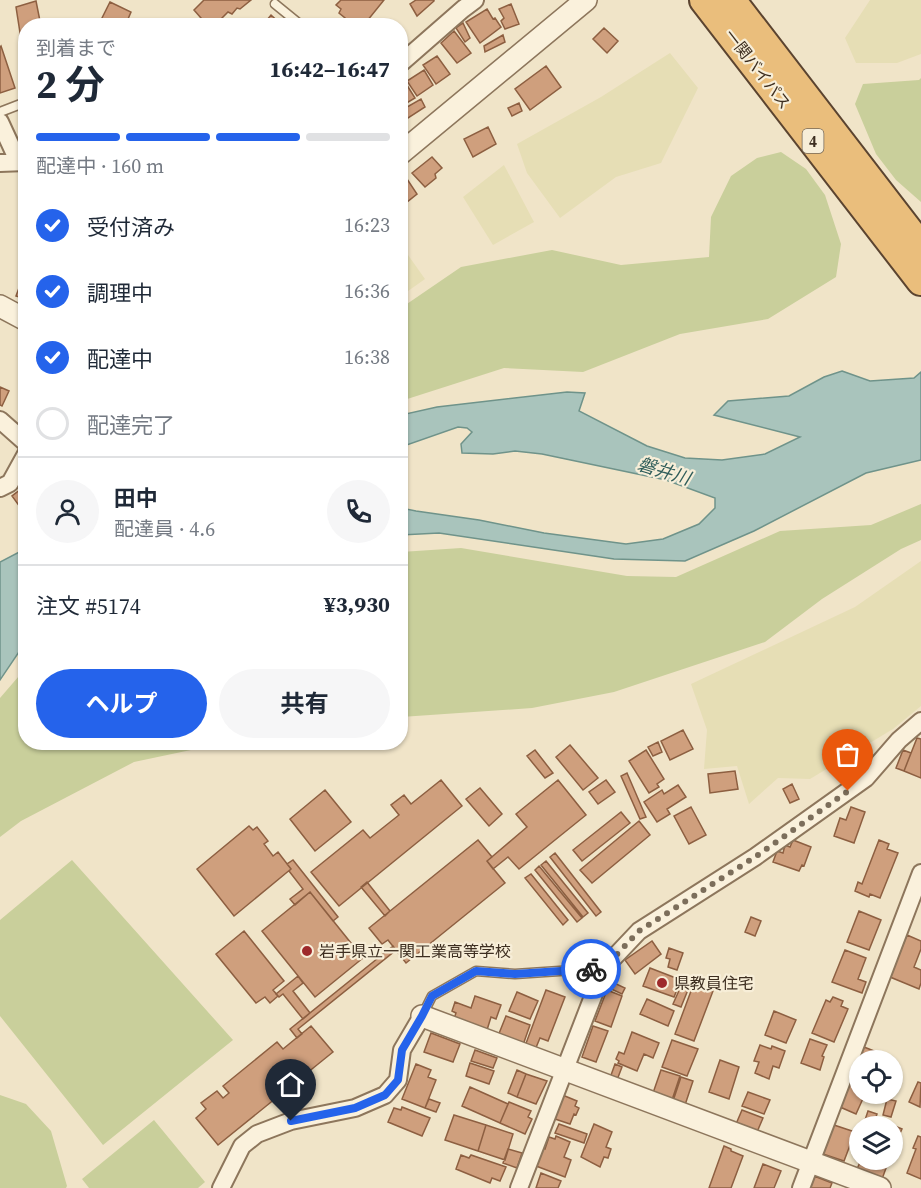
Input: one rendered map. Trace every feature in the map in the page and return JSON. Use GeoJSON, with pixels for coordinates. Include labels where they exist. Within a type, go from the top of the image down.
{"type":"FeatureCollection","features":[{"type":"Feature","properties":{"kind":"highway","name":"一関バイパス"},"geometry":{"type":"LineString","coordinates":[[704,0],[921,281]]}},
{"type":"Feature","properties":{"kind":"highway","name":"一関バイパス"},"geometry":{"type":"LineString","coordinates":[[730,0],[921,247]]}},
{"type":"Feature","properties":{"kind":"street"},"geometry":{"type":"LineString","coordinates":[[408,57],[475,0]]}},
{"type":"Feature","properties":{"kind":"street"},"geometry":{"type":"LineString","coordinates":[[408,147],[586,0]]}},
{"type":"Feature","properties":{"kind":"street"},"geometry":{"type":"LineString","coordinates":[[0,122],[18,155]]}},
{"type":"Feature","properties":{"kind":"street"},"geometry":{"type":"LineString","coordinates":[[0,163],[18,162]]}},
{"type":"Feature","properties":{"kind":"street"},"geometry":{"type":"LineString","coordinates":[[0,306],[18,316]]}},
{"type":"Feature","properties":{"kind":"street"},"geometry":{"type":"LineString","coordinates":[[0,420],[18,436]]}},
{"type":"Feature","properties":{"kind":"street"},"geometry":{"type":"LineString","coordinates":[[0,488],[10,483],[18,468]]}},
{"type":"Feature","properties":{"kind":"street"},"geometry":{"type":"LineString","coordinates":[[519,1188],[604,968],[639,931],[755,857],[866,778],[899,740],[921,721]]}},
{"type":"Feature","properties":{"kind":"street"},"geometry":{"type":"LineString","coordinates":[[801,1188],[921,873]]}},
{"type":"Feature","properties":{"kind":"street"},"geometry":{"type":"LineString","coordinates":[[905,917],[921,924]]}},
{"type":"Feature","properties":{"kind":"street"},"geometry":{"type":"LineString","coordinates":[[221,1188],[242,1146],[257,1134],[291,1121],[355,1108],[385,1095],[398,1080],[402,1050],[422,1016],[880,1188]]}},
{"type":"Feature","properties":{"kind":"lane"},"geometry":{"type":"LineString","coordinates":[[275,4],[292,18]]}},
{"type":"Feature","properties":{"kind":"lane"},"geometry":{"type":"LineString","coordinates":[[0,112],[18,105]]}},
{"type":"Feature","properties":{"kind":"lane"},"geometry":{"type":"LineString","coordinates":[[422,1016],[432,996],[476,971],[515,974],[604,968]]}},
{"type":"Feature","properties":{"kind":"shaded area"},"geometry":{"type":"Polygon","coordinates":[[[870,0],[921,0],[921,54],[897,63],[856,63],[845,38],[870,0]]]}},
{"type":"Feature","properties":{"kind":"shaded area"},"geometry":{"type":"Polygon","coordinates":[[[670,53],[698,88],[661,163],[616,177],[560,218],[527,173],[517,144],[601,97],[670,53]]]}},
{"type":"Feature","properties":{"kind":"shaded area"},"geometry":{"type":"Polygon","coordinates":[[[504,165],[534,222],[493,245],[463,197],[504,165]]]}},
{"type":"Feature","properties":{"kind":"shaded area"},"geometry":{"type":"Polygon","coordinates":[[[408,255],[425,279],[408,291],[408,255]]]}},
{"type":"Feature","properties":{"kind":"shaded area"},"geometry":{"type":"Polygon","coordinates":[[[921,561],[921,706],[893,729],[810,779],[778,778],[749,804],[737,766],[704,769],[707,730],[691,684],[855,607],[921,561]]]}},
{"type":"Feature","properties":{"kind":"green space"},"geometry":{"type":"Polygon","coordinates":[[[921,78],[921,202],[896,180],[876,154],[855,104],[863,84],[921,78]]]}},
{"type":"Feature","properties":{"kind":"green space"},"geometry":{"type":"Polygon","coordinates":[[[781,152],[806,169],[825,195],[841,244],[836,277],[768,319],[680,334],[583,372],[504,368],[408,399],[408,303],[461,267],[552,250],[621,265],[709,257],[711,217],[731,176],[757,158],[781,152]]]}},
{"type":"Feature","properties":{"kind":"green space"},"geometry":{"type":"Polygon","coordinates":[[[921,504],[921,540],[901,549],[822,599],[765,642],[614,692],[532,708],[408,717],[408,552],[461,548],[627,576],[676,577],[780,531],[871,525],[921,504]]]}},
{"type":"Feature","properties":{"kind":"green space"},"geometry":{"type":"Polygon","coordinates":[[[18,677],[18,750],[191,750],[134,762],[21,821],[0,837],[0,698],[18,677]]]}},
{"type":"Feature","properties":{"kind":"green space"},"geometry":{"type":"Polygon","coordinates":[[[72,860],[233,1040],[103,1145],[0,1016],[0,920],[72,860]]]}},
{"type":"Feature","properties":{"kind":"green space"},"geometry":{"type":"Polygon","coordinates":[[[0,1095],[26,1104],[51,1131],[66,1188],[0,1188],[0,1095]]]}},
{"type":"Feature","properties":{"kind":"green space"},"geometry":{"type":"Polygon","coordinates":[[[154,1120],[205,1182],[198,1188],[89,1188],[82,1179],[154,1120]]]}},
{"type":"Feature","properties":{"kind":"water","name":"磐井川"},"geometry":{"type":"Polygon","coordinates":[[[842,371],[870,381],[914,378],[921,372],[921,460],[866,473],[754,531],[685,561],[614,559],[439,533],[408,535],[408,509],[544,533],[626,544],[663,539],[699,524],[715,508],[715,498],[666,480],[542,454],[515,451],[493,454],[462,453],[461,444],[472,432],[467,428],[458,427],[408,445],[408,413],[437,407],[567,392],[585,393],[579,411],[647,446],[685,458],[722,460],[765,454],[800,437],[714,415],[728,401],[789,396],[824,377],[842,371]]]}},
{"type":"Feature","properties":{"kind":"water"},"geometry":{"type":"Polygon","coordinates":[[[18,553],[18,653],[0,680],[0,562],[18,553]]]}},
{"type":"Feature","properties":{"kind":"building"},"geometry":{"type":"Polygon","coordinates":[[[204,0],[251,0],[240,9],[237,8],[232,14],[228,12],[222,18],[201,18],[194,10],[204,0]]]}},
{"type":"Feature","properties":{"kind":"building"},"geometry":{"type":"Polygon","coordinates":[[[341,0],[384,0],[369,18],[345,18],[339,13],[341,9],[336,5],[341,0]]]}},
{"type":"Feature","properties":{"kind":"building"},"geometry":{"type":"Polygon","coordinates":[[[416,0],[434,1],[417,16],[410,4],[416,0]]]}},
{"type":"Feature","properties":{"kind":"building"},"geometry":{"type":"Polygon","coordinates":[[[36,1],[39,18],[18,20],[16,7],[36,1]]]}},
{"type":"Feature","properties":{"kind":"building"},"geometry":{"type":"Polygon","coordinates":[[[110,2],[131,12],[128,18],[102,18],[110,2]]]}},
{"type":"Feature","properties":{"kind":"building"},"geometry":{"type":"Polygon","coordinates":[[[511,4],[519,24],[505,29],[501,21],[504,18],[499,9],[511,4]]]}},
{"type":"Feature","properties":{"kind":"building"},"geometry":{"type":"Polygon","coordinates":[[[487,9],[501,27],[480,43],[466,22],[487,9]]]}},
{"type":"Feature","properties":{"kind":"building"},"geometry":{"type":"Polygon","coordinates":[[[463,23],[470,38],[465,42],[456,28],[463,23]]]}},
{"type":"Feature","properties":{"kind":"building"},"geometry":{"type":"Polygon","coordinates":[[[604,28],[618,41],[607,53],[593,39],[604,28]]]}},
{"type":"Feature","properties":{"kind":"building"},"geometry":{"type":"Polygon","coordinates":[[[454,31],[471,53],[457,63],[441,43],[454,31]]]}},
{"type":"Feature","properties":{"kind":"building"},"geometry":{"type":"Polygon","coordinates":[[[503,35],[505,42],[485,52],[484,46],[503,35]]]}},
{"type":"Feature","properties":{"kind":"building"},"geometry":{"type":"Polygon","coordinates":[[[0,47],[15,88],[0,93],[0,47]]]}},
{"type":"Feature","properties":{"kind":"building"},"geometry":{"type":"Polygon","coordinates":[[[437,56],[450,74],[436,84],[423,65],[437,56]]]}},
{"type":"Feature","properties":{"kind":"building"},"geometry":{"type":"Polygon","coordinates":[[[546,66],[561,87],[530,110],[515,89],[546,66]]]}},
{"type":"Feature","properties":{"kind":"building"},"geometry":{"type":"Polygon","coordinates":[[[424,70],[433,85],[417,96],[408,80],[424,70]]]}},
{"type":"Feature","properties":{"kind":"building"},"geometry":{"type":"Polygon","coordinates":[[[408,87],[415,98],[408,102],[408,87]]]}},
{"type":"Feature","properties":{"kind":"building"},"geometry":{"type":"Polygon","coordinates":[[[421,99],[425,107],[408,118],[408,106],[421,99]]]}},
{"type":"Feature","properties":{"kind":"building"},"geometry":{"type":"Polygon","coordinates":[[[519,103],[522,111],[512,116],[508,108],[519,103]]]}},
{"type":"Feature","properties":{"kind":"building"},"geometry":{"type":"Polygon","coordinates":[[[488,127],[496,144],[473,157],[464,139],[488,127]]]}},
{"type":"Feature","properties":{"kind":"building"},"geometry":{"type":"Polygon","coordinates":[[[432,157],[442,168],[435,174],[436,178],[425,187],[412,173],[432,157]]]}},
{"type":"Feature","properties":{"kind":"building"},"geometry":{"type":"Polygon","coordinates":[[[408,180],[417,194],[408,201],[408,180]]]}},
{"type":"Feature","properties":{"kind":"building"},"geometry":{"type":"Polygon","coordinates":[[[0,387],[9,391],[2,406],[0,405],[0,387]]]}},
{"type":"Feature","properties":{"kind":"building"},"geometry":{"type":"Polygon","coordinates":[[[18,491],[18,504],[12,496],[18,491]]]}},
{"type":"Feature","properties":{"kind":"building"},"geometry":{"type":"Polygon","coordinates":[[[683,730],[693,749],[670,760],[661,741],[683,730]]]}},
{"type":"Feature","properties":{"kind":"building"},"geometry":{"type":"Polygon","coordinates":[[[917,738],[921,739],[921,778],[904,771],[917,738]]]}},
{"type":"Feature","properties":{"kind":"building"},"geometry":{"type":"Polygon","coordinates":[[[658,742],[662,752],[653,756],[648,747],[658,742]]]}},
{"type":"Feature","properties":{"kind":"building"},"geometry":{"type":"Polygon","coordinates":[[[570,745],[598,778],[583,790],[556,757],[570,745]]]}},
{"type":"Feature","properties":{"kind":"building"},"geometry":{"type":"Polygon","coordinates":[[[535,750],[553,773],[545,778],[527,756],[535,750]]]}},
{"type":"Feature","properties":{"kind":"building"},"geometry":{"type":"Polygon","coordinates":[[[646,750],[664,779],[657,784],[659,787],[649,793],[629,761],[646,750]]]}},
{"type":"Feature","properties":{"kind":"building"},"geometry":{"type":"Polygon","coordinates":[[[903,750],[911,753],[904,771],[896,768],[903,750]]]}},
{"type":"Feature","properties":{"kind":"building"},"geometry":{"type":"Polygon","coordinates":[[[735,771],[738,789],[710,793],[708,774],[735,771]]]}},
{"type":"Feature","properties":{"kind":"building"},"geometry":{"type":"Polygon","coordinates":[[[627,773],[646,817],[640,819],[621,776],[627,773]]]}},
{"type":"Feature","properties":{"kind":"building"},"geometry":{"type":"Polygon","coordinates":[[[441,780],[462,806],[339,906],[311,872],[363,830],[370,838],[399,815],[391,805],[404,795],[411,804],[441,780]]]}},
{"type":"Feature","properties":{"kind":"building"},"geometry":{"type":"Polygon","coordinates":[[[558,780],[586,815],[519,869],[508,857],[493,869],[487,861],[527,827],[516,814],[558,780]]]}},
{"type":"Feature","properties":{"kind":"building"},"geometry":{"type":"Polygon","coordinates":[[[606,780],[615,792],[598,804],[589,792],[606,780]]]}},
{"type":"Feature","properties":{"kind":"building"},"geometry":{"type":"Polygon","coordinates":[[[792,784],[799,799],[790,803],[783,789],[792,784]]]}},
{"type":"Feature","properties":{"kind":"building"},"geometry":{"type":"Polygon","coordinates":[[[678,785],[686,797],[667,809],[670,814],[657,822],[644,802],[662,790],[664,794],[678,785]]]}},
{"type":"Feature","properties":{"kind":"building"},"geometry":{"type":"Polygon","coordinates":[[[480,788],[502,814],[489,826],[466,799],[480,788]]]}},
{"type":"Feature","properties":{"kind":"building"},"geometry":{"type":"Polygon","coordinates":[[[325,790],[351,822],[315,851],[290,819],[325,790]]]}},
{"type":"Feature","properties":{"kind":"building"},"geometry":{"type":"Polygon","coordinates":[[[691,807],[706,835],[689,844],[674,816],[691,807]]]}},
{"type":"Feature","properties":{"kind":"building"},"geometry":{"type":"Polygon","coordinates":[[[851,807],[865,812],[854,843],[834,836],[840,818],[846,820],[851,807]]]}},
{"type":"Feature","properties":{"kind":"building"},"geometry":{"type":"Polygon","coordinates":[[[621,812],[630,823],[582,861],[573,850],[621,812]]]}},
{"type":"Feature","properties":{"kind":"building"},"geometry":{"type":"Polygon","coordinates":[[[639,821],[650,835],[592,883],[580,870],[639,821]]]}},
{"type":"Feature","properties":{"kind":"building"},"geometry":{"type":"Polygon","coordinates":[[[249,826],[253,830],[257,827],[268,841],[264,844],[273,856],[278,852],[291,869],[234,916],[197,869],[249,826]]]}},
{"type":"Feature","properties":{"kind":"building"},"geometry":{"type":"Polygon","coordinates":[[[478,840],[492,857],[487,861],[505,883],[406,963],[388,940],[382,944],[369,928],[478,840]]]}},
{"type":"Feature","properties":{"kind":"building"},"geometry":{"type":"Polygon","coordinates":[[[793,840],[811,847],[804,866],[802,865],[799,871],[773,862],[777,851],[783,853],[785,845],[790,847],[793,840]]]}},
{"type":"Feature","properties":{"kind":"building"},"geometry":{"type":"Polygon","coordinates":[[[879,840],[889,844],[887,849],[898,853],[880,898],[870,894],[869,897],[855,891],[858,882],[862,884],[879,840]]]}},
{"type":"Feature","properties":{"kind":"building"},"geometry":{"type":"Polygon","coordinates":[[[555,853],[601,912],[596,916],[550,857],[555,853]]]}},
{"type":"Feature","properties":{"kind":"building"},"geometry":{"type":"Polygon","coordinates":[[[293,860],[338,917],[333,921],[310,892],[295,905],[290,899],[303,889],[289,871],[291,869],[287,864],[293,860]]]}},
{"type":"Feature","properties":{"kind":"building"},"geometry":{"type":"Polygon","coordinates":[[[546,861],[588,913],[583,917],[541,865],[546,861]]]}},
{"type":"Feature","properties":{"kind":"building"},"geometry":{"type":"Polygon","coordinates":[[[539,866],[582,918],[577,922],[535,870],[539,866]]]}},
{"type":"Feature","properties":{"kind":"building"},"geometry":{"type":"Polygon","coordinates":[[[531,874],[568,920],[563,925],[525,878],[531,874]]]}},
{"type":"Feature","properties":{"kind":"building"},"geometry":{"type":"Polygon","coordinates":[[[367,882],[390,911],[385,916],[361,887],[367,882]]]}},
{"type":"Feature","properties":{"kind":"building"},"geometry":{"type":"Polygon","coordinates":[[[310,892],[363,958],[315,997],[262,931],[310,892]]]}},
{"type":"Feature","properties":{"kind":"building"},"geometry":{"type":"Polygon","coordinates":[[[859,911],[881,920],[869,950],[847,942],[859,911]]]}},
{"type":"Feature","properties":{"kind":"building"},"geometry":{"type":"Polygon","coordinates":[[[751,917],[761,921],[755,936],[745,932],[751,917]]]}},
{"type":"Feature","properties":{"kind":"building"},"geometry":{"type":"Polygon","coordinates":[[[244,931],[284,981],[273,990],[278,996],[270,1003],[265,997],[256,1003],[216,954],[244,931]]]}},
{"type":"Feature","properties":{"kind":"building"},"geometry":{"type":"Polygon","coordinates":[[[907,935],[921,941],[921,949],[914,967],[921,970],[919,989],[890,977],[907,935]]]}},
{"type":"Feature","properties":{"kind":"building","name":"県教員住宅"},"geometry":{"type":"Polygon","coordinates":[[[652,941],[661,954],[635,974],[625,960],[652,941]]]}},
{"type":"Feature","properties":{"kind":"building"},"geometry":{"type":"Polygon","coordinates":[[[393,946],[396,950],[298,1029],[302,1034],[297,1038],[290,1029],[393,946]]]}},
{"type":"Feature","properties":{"kind":"building"},"geometry":{"type":"Polygon","coordinates":[[[669,948],[683,953],[677,970],[668,967],[670,959],[666,958],[669,948]]]}},
{"type":"Feature","properties":{"kind":"building"},"geometry":{"type":"Polygon","coordinates":[[[845,950],[866,958],[858,979],[866,982],[862,993],[832,982],[845,950]]]}},
{"type":"Feature","properties":{"kind":"building","name":"県教員住宅"},"geometry":{"type":"Polygon","coordinates":[[[650,968],[681,980],[674,997],[643,986],[650,968]]]}},
{"type":"Feature","properties":{"kind":"building"},"geometry":{"type":"Polygon","coordinates":[[[298,976],[303,983],[293,991],[310,1013],[303,1019],[283,994],[279,997],[276,994],[298,976]]]}},
{"type":"Feature","properties":{"kind":"building"},"geometry":{"type":"Polygon","coordinates":[[[685,977],[692,980],[681,1007],[673,1004],[685,977]]]}},
{"type":"Feature","properties":{"kind":"building"},"geometry":{"type":"Polygon","coordinates":[[[612,982],[625,988],[622,994],[609,988],[612,982]]]}},
{"type":"Feature","properties":{"kind":"building"},"geometry":{"type":"Polygon","coordinates":[[[694,983],[713,991],[694,1041],[675,1034],[694,983]]]}},
{"type":"Feature","properties":{"kind":"building"},"geometry":{"type":"Polygon","coordinates":[[[546,990],[565,997],[548,1041],[540,1038],[535,1050],[525,1046],[546,990]]]}},
{"type":"Feature","properties":{"kind":"building"},"geometry":{"type":"Polygon","coordinates":[[[607,990],[622,996],[611,1027],[595,1021],[607,990]]]}},
{"type":"Feature","properties":{"kind":"building"},"geometry":{"type":"Polygon","coordinates":[[[517,992],[538,1001],[530,1019],[509,1011],[517,992]]]}},
{"type":"Feature","properties":{"kind":"building"},"geometry":{"type":"Polygon","coordinates":[[[475,996],[501,1005],[496,1019],[491,1017],[487,1030],[454,1019],[456,1013],[452,1011],[455,1002],[471,1008],[475,996]]]}},
{"type":"Feature","properties":{"kind":"building"},"geometry":{"type":"Polygon","coordinates":[[[833,997],[843,1001],[841,1006],[848,1009],[834,1042],[812,1033],[826,1000],[830,1002],[833,997]]]}},
{"type":"Feature","properties":{"kind":"building","name":"県教員住宅"},"geometry":{"type":"Polygon","coordinates":[[[647,999],[674,1011],[668,1026],[640,1014],[647,999]]]}},
{"type":"Feature","properties":{"kind":"building"},"geometry":{"type":"Polygon","coordinates":[[[774,1011],[796,1020],[786,1043],[765,1035],[774,1011]]]}},
{"type":"Feature","properties":{"kind":"building"},"geometry":{"type":"Polygon","coordinates":[[[506,1016],[530,1025],[523,1045],[498,1036],[506,1016]]]}},
{"type":"Feature","properties":{"kind":"building"},"geometry":{"type":"Polygon","coordinates":[[[311,1026],[333,1052],[218,1145],[196,1118],[206,1109],[201,1103],[217,1091],[223,1098],[229,1093],[223,1086],[277,1042],[283,1049],[311,1026]]]}},
{"type":"Feature","properties":{"kind":"building"},"geometry":{"type":"Polygon","coordinates":[[[593,1026],[608,1031],[596,1062],[582,1057],[593,1026]]]}},
{"type":"Feature","properties":{"kind":"building"},"geometry":{"type":"Polygon","coordinates":[[[632,1032],[659,1043],[653,1058],[644,1054],[637,1071],[618,1063],[616,1059],[619,1052],[624,1054],[632,1032]]]}},
{"type":"Feature","properties":{"kind":"building"},"geometry":{"type":"Polygon","coordinates":[[[431,1033],[460,1044],[453,1062],[424,1052],[431,1033]]]}},
{"type":"Feature","properties":{"kind":"building"},"geometry":{"type":"Polygon","coordinates":[[[810,1039],[827,1045],[822,1056],[824,1057],[820,1070],[801,1063],[810,1039]]]}},
{"type":"Feature","properties":{"kind":"building"},"geometry":{"type":"Polygon","coordinates":[[[672,1040],[698,1049],[687,1076],[662,1067],[672,1040]]]}},
{"type":"Feature","properties":{"kind":"building"},"geometry":{"type":"Polygon","coordinates":[[[760,1045],[771,1049],[772,1046],[785,1051],[779,1068],[773,1066],[769,1079],[755,1073],[759,1062],[754,1061],[760,1045]]]}},
{"type":"Feature","properties":{"kind":"building"},"geometry":{"type":"Polygon","coordinates":[[[475,1050],[497,1058],[493,1068],[471,1061],[475,1050]]]}},
{"type":"Feature","properties":{"kind":"building"},"geometry":{"type":"Polygon","coordinates":[[[720,1060],[739,1067],[729,1099],[709,1092],[720,1060]]]}},
{"type":"Feature","properties":{"kind":"building"},"geometry":{"type":"Polygon","coordinates":[[[470,1063],[494,1071],[489,1084],[466,1076],[470,1063]]]}},
{"type":"Feature","properties":{"kind":"building"},"geometry":{"type":"Polygon","coordinates":[[[416,1064],[431,1070],[428,1077],[436,1080],[425,1108],[402,1099],[416,1064]]]}},
{"type":"Feature","properties":{"kind":"building"},"geometry":{"type":"Polygon","coordinates":[[[615,1064],[622,1067],[617,1080],[610,1078],[615,1064]]]}},
{"type":"Feature","properties":{"kind":"building"},"geometry":{"type":"Polygon","coordinates":[[[517,1070],[526,1074],[517,1097],[508,1093],[517,1070]]]}},
{"type":"Feature","properties":{"kind":"building"},"geometry":{"type":"Polygon","coordinates":[[[661,1070],[680,1076],[672,1100],[653,1093],[661,1070]]]}},
{"type":"Feature","properties":{"kind":"building"},"geometry":{"type":"Polygon","coordinates":[[[526,1074],[547,1081],[536,1104],[517,1097],[526,1074]]]}},
{"type":"Feature","properties":{"kind":"building"},"geometry":{"type":"Polygon","coordinates":[[[681,1077],[693,1081],[685,1105],[673,1101],[681,1077]]]}},
{"type":"Feature","properties":{"kind":"building"},"geometry":{"type":"Polygon","coordinates":[[[918,1082],[921,1083],[920,1107],[909,1102],[918,1082]]]}},
{"type":"Feature","properties":{"kind":"building"},"geometry":{"type":"Polygon","coordinates":[[[849,1085],[849,1104],[860,1104],[856,1114],[840,1107],[849,1085]]]}},
{"type":"Feature","properties":{"kind":"building"},"geometry":{"type":"Polygon","coordinates":[[[470,1087],[508,1104],[500,1123],[462,1106],[470,1087]]]}},
{"type":"Feature","properties":{"kind":"building"},"geometry":{"type":"Polygon","coordinates":[[[748,1092],[770,1100],[764,1114],[742,1106],[748,1092]]]}},
{"type":"Feature","properties":{"kind":"building"},"geometry":{"type":"Polygon","coordinates":[[[560,1094],[577,1101],[575,1106],[579,1108],[570,1124],[552,1118],[560,1094]]]}},
{"type":"Feature","properties":{"kind":"building"},"geometry":{"type":"Polygon","coordinates":[[[429,1099],[440,1103],[436,1112],[425,1108],[429,1099]]]}},
{"type":"Feature","properties":{"kind":"building"},"geometry":{"type":"Polygon","coordinates":[[[509,1102],[531,1111],[528,1117],[532,1119],[525,1134],[500,1123],[509,1102]]]}},
{"type":"Feature","properties":{"kind":"building"},"geometry":{"type":"Polygon","coordinates":[[[886,1104],[895,1104],[891,1116],[883,1115],[886,1104]]]}},
{"type":"Feature","properties":{"kind":"building"},"geometry":{"type":"Polygon","coordinates":[[[402,1107],[430,1118],[422,1136],[388,1122],[394,1108],[401,1110],[402,1107]]]}},
{"type":"Feature","properties":{"kind":"building"},"geometry":{"type":"Polygon","coordinates":[[[742,1110],[763,1118],[757,1132],[736,1124],[742,1110]]]}},
{"type":"Feature","properties":{"kind":"building"},"geometry":{"type":"Polygon","coordinates":[[[868,1111],[877,1114],[876,1116],[866,1116],[868,1111]]]}},
{"type":"Feature","properties":{"kind":"building"},"geometry":{"type":"Polygon","coordinates":[[[454,1115],[486,1125],[478,1151],[445,1140],[454,1115]]]}},
{"type":"Feature","properties":{"kind":"building"},"geometry":{"type":"Polygon","coordinates":[[[559,1124],[587,1134],[584,1143],[555,1133],[559,1124]]]}},
{"type":"Feature","properties":{"kind":"building"},"geometry":{"type":"Polygon","coordinates":[[[594,1124],[612,1132],[606,1147],[611,1149],[608,1158],[604,1157],[600,1167],[581,1157],[594,1124]]]}},
{"type":"Feature","properties":{"kind":"building"},"geometry":{"type":"Polygon","coordinates":[[[486,1125],[513,1134],[505,1160],[478,1151],[486,1125]]]}},
{"type":"Feature","properties":{"kind":"building"},"geometry":{"type":"Polygon","coordinates":[[[834,1125],[849,1130],[849,1148],[844,1161],[823,1154],[834,1125]]]}},
{"type":"Feature","properties":{"kind":"building"},"geometry":{"type":"Polygon","coordinates":[[[556,1136],[570,1142],[564,1157],[571,1160],[565,1177],[536,1166],[540,1147],[545,1149],[549,1137],[555,1139],[556,1136]]]}},
{"type":"Feature","properties":{"kind":"building"},"geometry":{"type":"Polygon","coordinates":[[[918,1136],[921,1137],[921,1179],[907,1173],[918,1136]]]}},
{"type":"Feature","properties":{"kind":"building"},"geometry":{"type":"Polygon","coordinates":[[[724,1146],[743,1156],[731,1188],[709,1188],[724,1146]]]}},
{"type":"Feature","properties":{"kind":"building"},"geometry":{"type":"Polygon","coordinates":[[[508,1149],[522,1153],[517,1168],[503,1163],[508,1149]]]}},
{"type":"Feature","properties":{"kind":"building"},"geometry":{"type":"Polygon","coordinates":[[[461,1155],[469,1158],[471,1155],[506,1167],[500,1181],[492,1178],[490,1183],[456,1169],[461,1155]]]}},
{"type":"Feature","properties":{"kind":"building"},"geometry":{"type":"Polygon","coordinates":[[[763,1164],[781,1171],[774,1188],[754,1188],[763,1164]]]}},
{"type":"Feature","properties":{"kind":"building"},"geometry":{"type":"Polygon","coordinates":[[[860,1170],[885,1170],[882,1179],[860,1170]]]}},
{"type":"Feature","properties":{"kind":"building"},"geometry":{"type":"Polygon","coordinates":[[[541,1173],[561,1181],[558,1188],[536,1188],[541,1173]]]}},
{"type":"Feature","properties":{"kind":"building"},"geometry":{"type":"Polygon","coordinates":[[[814,1176],[832,1183],[830,1188],[809,1188],[814,1176]]]}},
{"type":"Feature","properties":{"kind":"way so far"},"geometry":{"type":"LineString","coordinates":[[591,969],[604,968],[639,931],[755,857],[848,791]]}},
{"type":"Feature","properties":{"kind":"place","name":"岩手県立一関工業高等学校"},"geometry":{"type":"Point","coordinates":[307,951]}},
{"type":"Feature","properties":{"kind":"place","name":"県教員住宅"},"geometry":{"type":"Point","coordinates":[662,983]}},
{"type":"Feature","properties":{"kind":"route"},"geometry":{"type":"LineString","coordinates":[[291,1121],[355,1108],[385,1095],[398,1080],[402,1050],[432,996],[476,971],[515,974],[591,969]]}}]}
